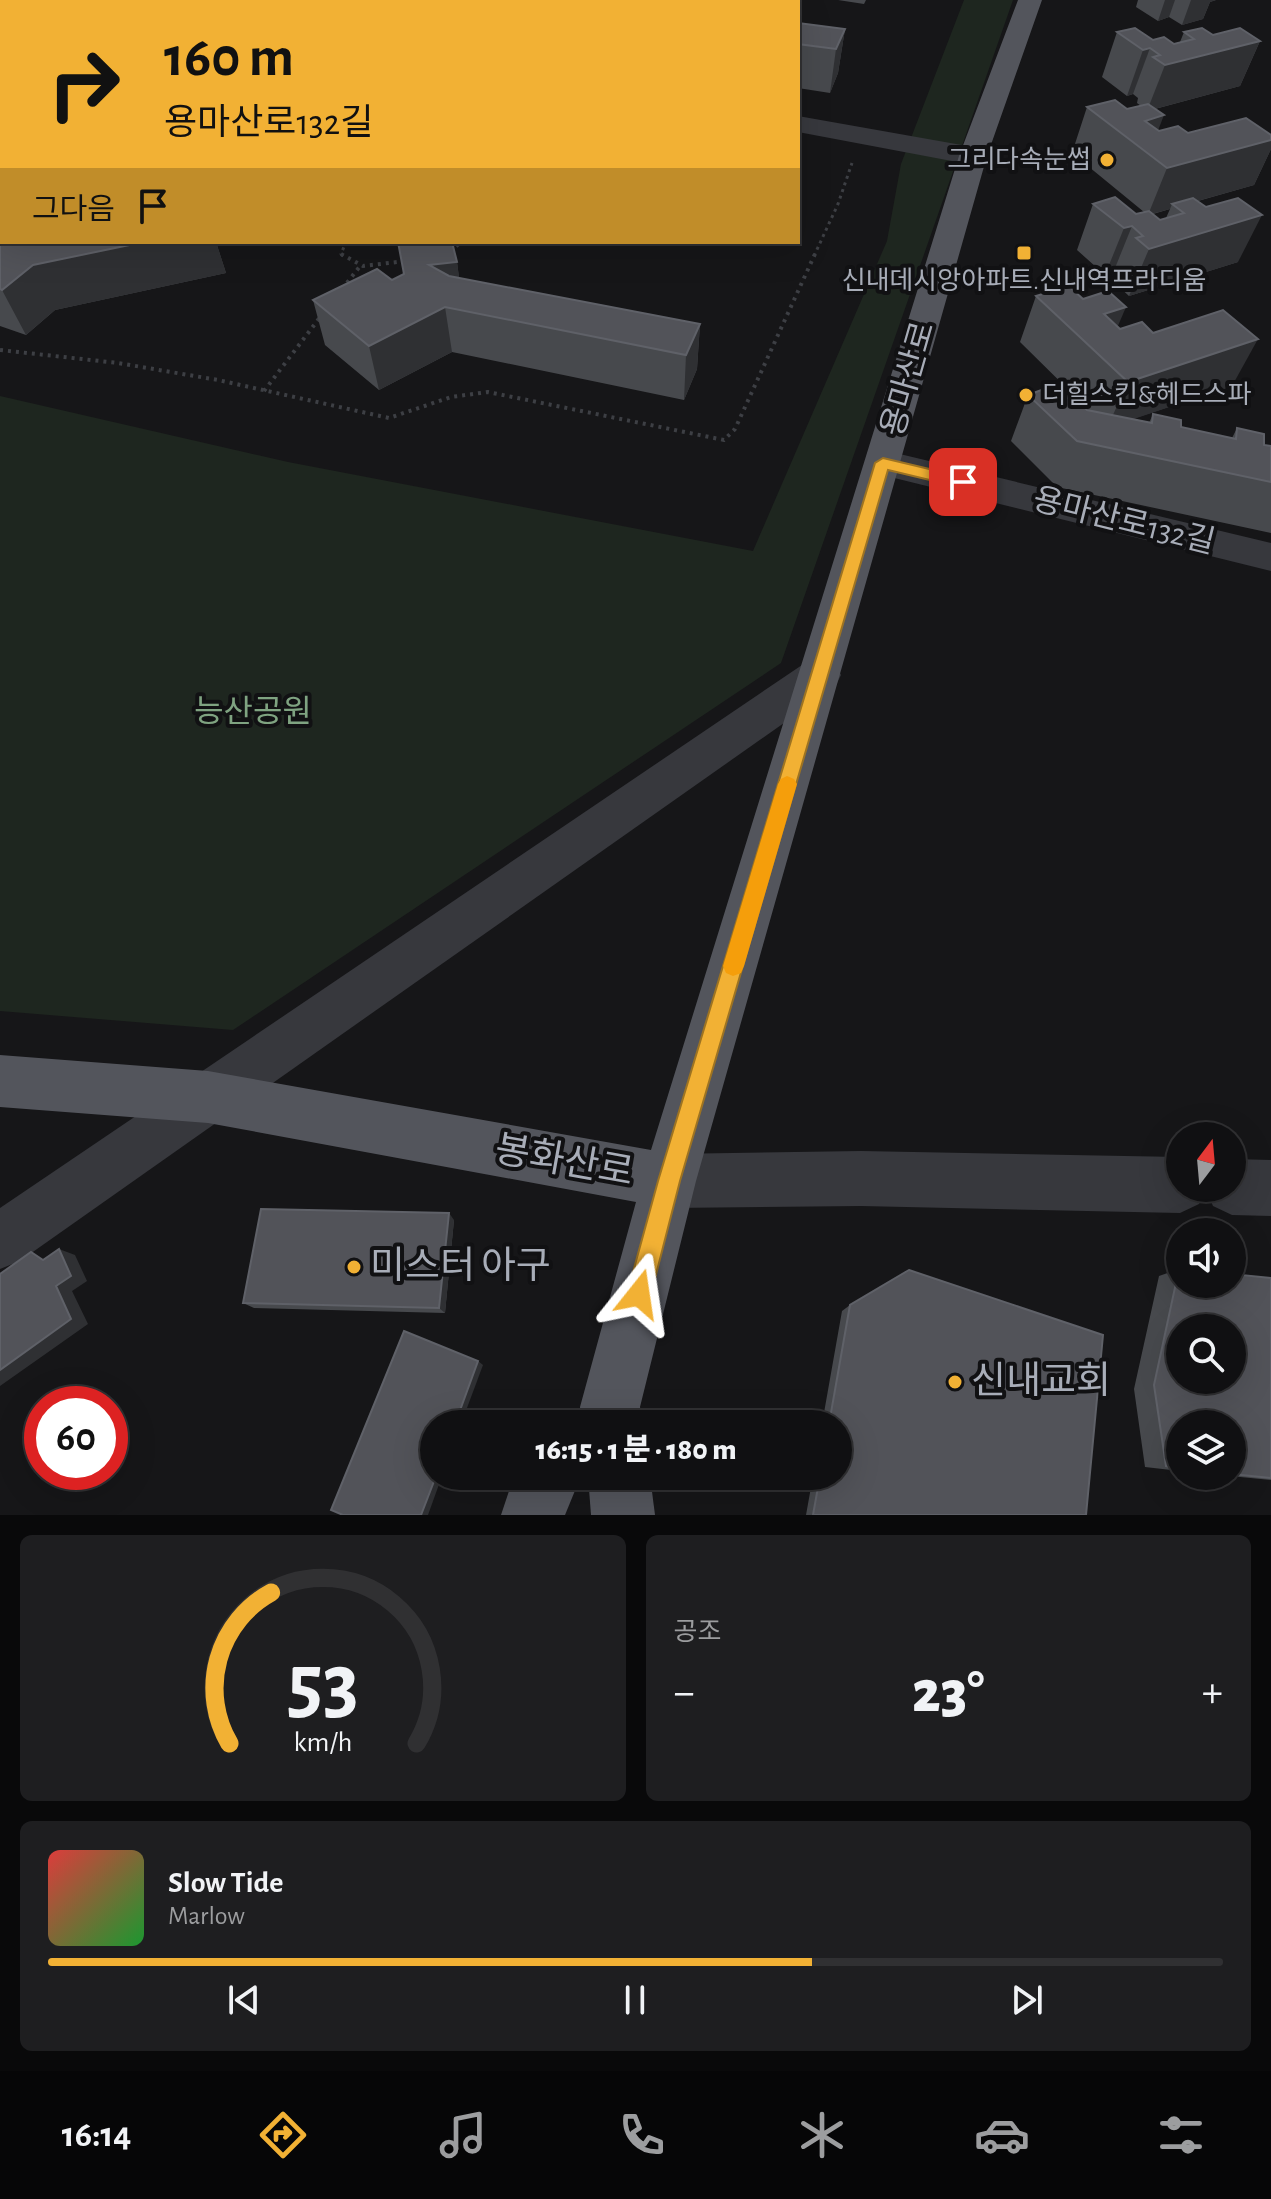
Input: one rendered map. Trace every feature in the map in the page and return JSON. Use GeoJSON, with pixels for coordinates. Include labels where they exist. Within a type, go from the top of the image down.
{"type":"FeatureCollection","features":[{"type":"Feature","properties":{"kind":"main road","name":"용마산로"},"geometry":{"type":"LineString","coordinates":[[608,1410],[669,1181],[973,156],[1030,0]]}},
{"type":"Feature","properties":{"kind":"main road","name":"봉화산로"},"geometry":{"type":"LineString","coordinates":[[0,1081],[208,1097],[669,1181]]}},
{"type":"Feature","properties":{"kind":"main road"},"geometry":{"type":"LineString","coordinates":[[533,1515],[540,1490]]}},
{"type":"Feature","properties":{"kind":"main road"},"geometry":{"type":"LineString","coordinates":[[620,1490],[623,1515]]}},
{"type":"Feature","properties":{"kind":"street"},"geometry":{"type":"LineString","coordinates":[[800,124],[973,156]]}},
{"type":"Feature","properties":{"kind":"street","name":"용마산로132길"},"geometry":{"type":"LineString","coordinates":[[883,463],[1271,557]]}},
{"type":"Feature","properties":{"kind":"street"},"geometry":{"type":"LineString","coordinates":[[0,1241],[820,675]]}},
{"type":"Feature","properties":{"kind":"street","name":"봉화산로"},"geometry":{"type":"LineString","coordinates":[[669,1181],[898,1177],[1166,1185]]}},
{"type":"Feature","properties":{"kind":"street"},"geometry":{"type":"LineString","coordinates":[[1246,1187],[1271,1188]]}},
{"type":"Feature","properties":{"kind":"path"},"geometry":{"type":"LineString","coordinates":[[0,350],[118,363],[389,418],[451,397],[488,392],[724,440],[735,429],[838,204],[862,134]]}},
{"type":"Feature","properties":{"kind":"path"},"geometry":{"type":"LineString","coordinates":[[345,244],[341,254],[343,258],[361,265],[378,267],[406,261]]}},
{"type":"Feature","properties":{"kind":"path"},"geometry":{"type":"LineString","coordinates":[[448,253],[459,244]]}},
{"type":"Feature","properties":{"kind":"path"},"geometry":{"type":"LineString","coordinates":[[341,290],[361,265]]}},
{"type":"Feature","properties":{"kind":"path"},"geometry":{"type":"LineString","coordinates":[[264,391],[322,315]]}},
{"type":"Feature","properties":{"kind":"green space","name":"능산공원"},"geometry":{"type":"Polygon","coordinates":[[[964,0],[1013,0],[781,663],[233,1030],[0,1011],[0,396],[288,462],[753,551],[887,241],[901,164],[964,0]]]}},
{"type":"Feature","properties":{"kind":"building"},"geometry":{"type":"Polygon","coordinates":[[[800,23],[845,29],[836,49],[800,44],[800,23]]]}},
{"type":"Feature","properties":{"kind":"building"},"geometry":{"type":"Polygon","coordinates":[[[1135,28],[1153,40],[1164,37],[1174,44],[1194,39],[1184,32],[1202,28],[1213,35],[1240,28],[1260,41],[1165,65],[1153,57],[1160,55],[1150,48],[1143,50],[1117,32],[1135,28]]]}},
{"type":"Feature","properties":{"kind":"building"},"geometry":{"type":"Polygon","coordinates":[[[1115,100],[1127,109],[1148,104],[1164,115],[1145,121],[1159,131],[1178,126],[1188,133],[1246,118],[1271,135],[1271,140],[1167,168],[1087,107],[1115,100]]]}},
{"type":"Feature","properties":{"kind":"building"},"geometry":{"type":"Polygon","coordinates":[[[1115,197],[1136,214],[1149,211],[1160,220],[1184,213],[1172,204],[1193,198],[1206,207],[1238,198],[1262,215],[1149,249],[1136,238],[1143,236],[1132,226],[1124,228],[1093,204],[1115,197]]]}},
{"type":"Feature","properties":{"kind":"building"},"geometry":{"type":"Polygon","coordinates":[[[0,244],[134,244],[33,265],[0,289],[0,244]]]}},
{"type":"Feature","properties":{"kind":"building"},"geometry":{"type":"Polygon","coordinates":[[[398,244],[452,244],[457,262],[429,265],[449,276],[700,324],[686,355],[445,307],[369,346],[313,300],[377,269],[392,280],[404,274],[398,244]]]}},
{"type":"Feature","properties":{"kind":"building"},"geometry":{"type":"Polygon","coordinates":[[[1069,286],[1083,299],[1108,291],[1126,307],[1104,314],[1120,329],[1142,322],[1153,333],[1223,310],[1258,339],[1128,382],[1036,296],[1069,286]]]}},
{"type":"Feature","properties":{"kind":"building"},"geometry":{"type":"Polygon","coordinates":[[[1058,384],[1087,410],[1152,423],[1153,414],[1181,420],[1181,427],[1236,439],[1237,428],[1264,434],[1264,445],[1271,446],[1271,482],[1077,441],[1028,395],[1058,384]]]}},
{"type":"Feature","properties":{"kind":"building"},"geometry":{"type":"Polygon","coordinates":[[[261,1209],[449,1213],[439,1308],[243,1303],[261,1209]]]}},
{"type":"Feature","properties":{"kind":"building"},"geometry":{"type":"Polygon","coordinates":[[[59,1249],[71,1276],[56,1286],[71,1319],[0,1370],[0,1274],[31,1252],[43,1260],[59,1249]]]}},
{"type":"Feature","properties":{"kind":"building","name":"신내교회"},"geometry":{"type":"Polygon","coordinates":[[[909,1270],[1103,1335],[1086,1515],[813,1515],[817,1490],[852,1490],[852,1410],[831,1410],[850,1305],[909,1270]]]}},
{"type":"Feature","properties":{"kind":"building"},"geometry":{"type":"Polygon","coordinates":[[[1246,1275],[1271,1278],[1271,1478],[1246,1475],[1246,1410],[1166,1410],[1166,1466],[1154,1385],[1166,1329],[1166,1394],[1246,1394],[1246,1314],[1169,1314],[1173,1298],[1246,1298],[1246,1275]]]}},
{"type":"Feature","properties":{"kind":"building"},"geometry":{"type":"Polygon","coordinates":[[[404,1331],[478,1361],[460,1410],[420,1410],[420,1490],[431,1490],[421,1515],[343,1515],[331,1510],[404,1331]]]}},
{"type":"Feature","properties":{"kind":"slow traffic"},"geometry":{"type":"LineString","coordinates":[[733,966],[787,784]]}},
{"type":"Feature","properties":{"kind":"place","name":"그리다속눈썹"},"geometry":{"type":"Point","coordinates":[1107,160]}},
{"type":"Feature","properties":{"kind":"place","name":"신내데시앙아파트.신내역프라디움"},"geometry":{"type":"Point","coordinates":[1024,253]}},
{"type":"Feature","properties":{"kind":"place","name":"더힐스킨&헤드스파"},"geometry":{"type":"Point","coordinates":[1026,395]}},
{"type":"Feature","properties":{"kind":"place","name":"미스터 아구"},"geometry":{"type":"Point","coordinates":[354,1267]}},
{"type":"Feature","properties":{"kind":"place","name":"신내교회"},"geometry":{"type":"Point","coordinates":[955,1382]}},
{"type":"Feature","properties":{"kind":"route"},"geometry":{"type":"LineString","coordinates":[[639,1294],[669,1181],[883,463],[963,482]]}}]}
